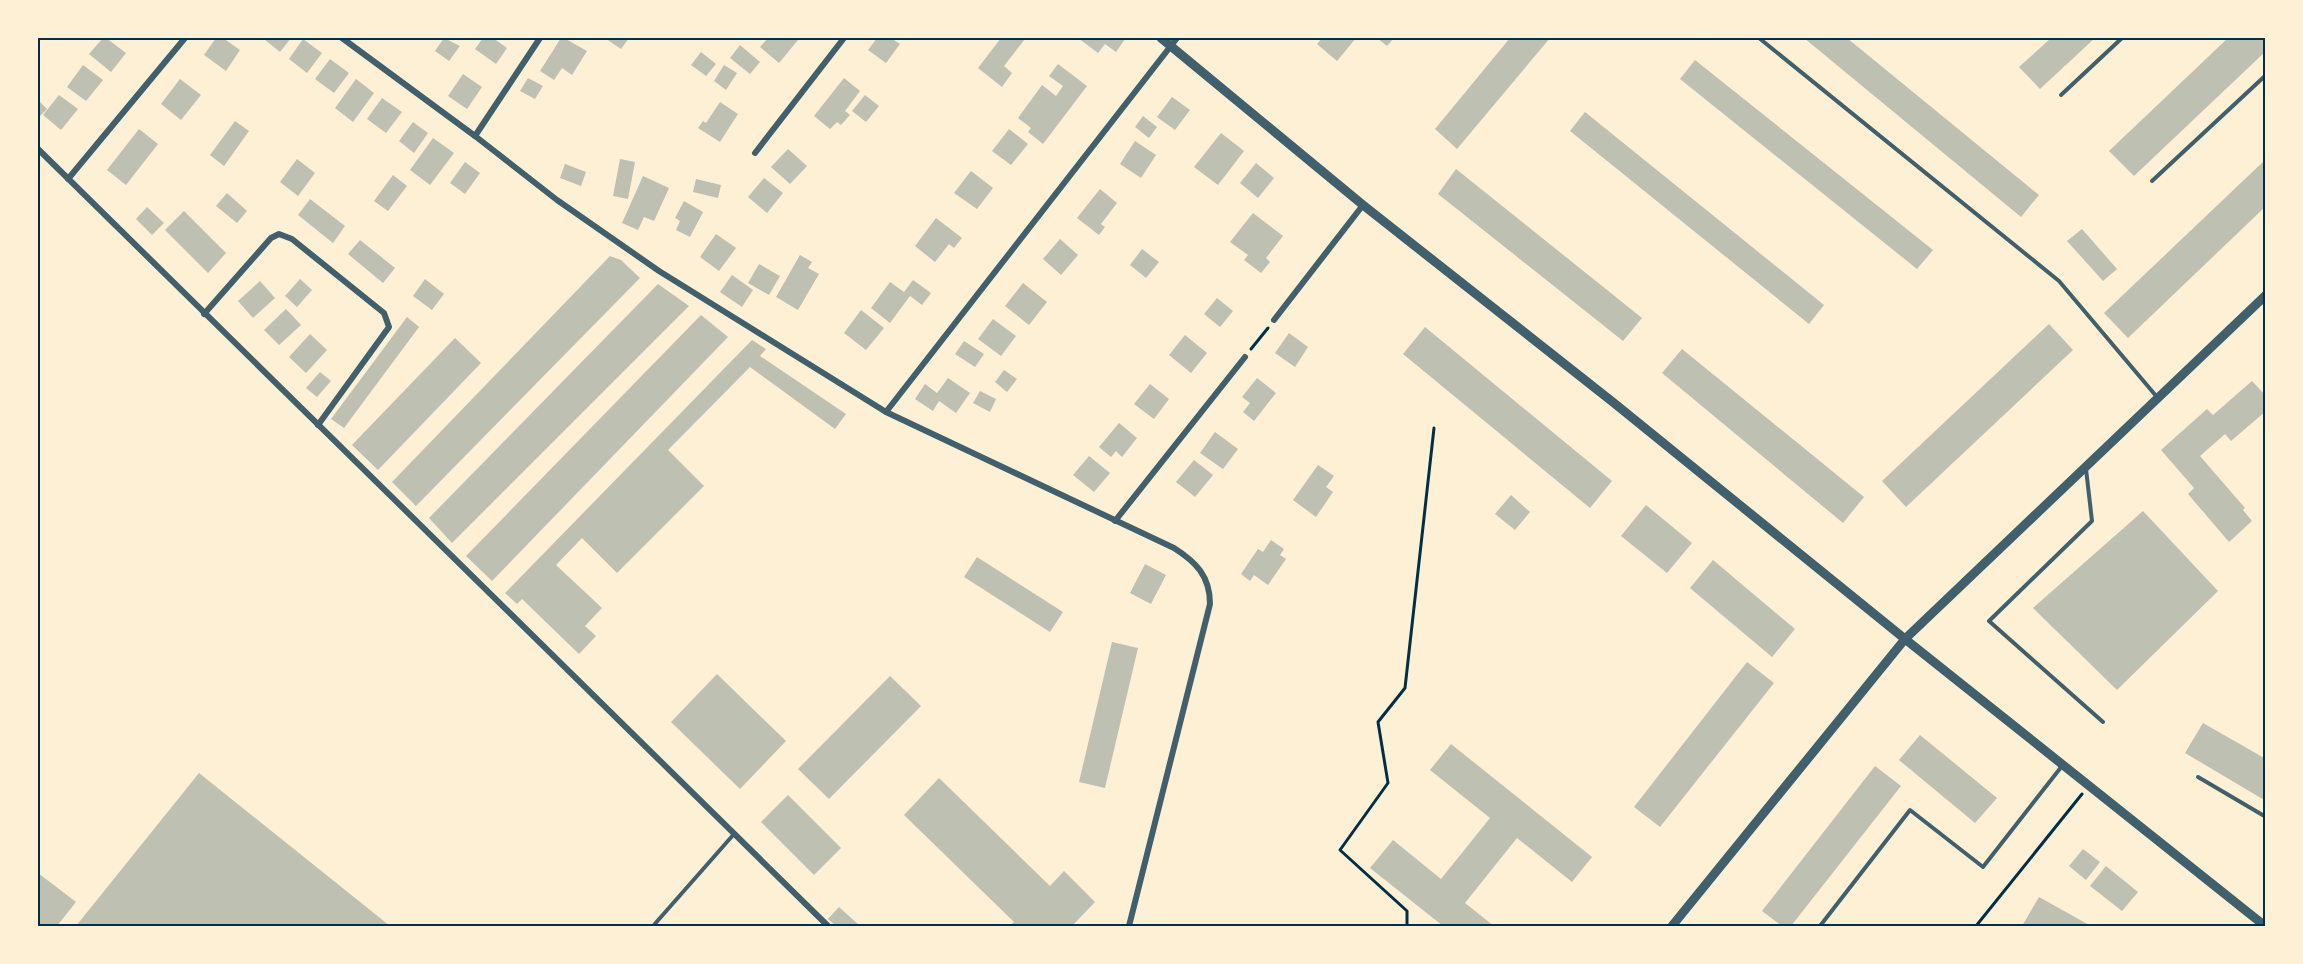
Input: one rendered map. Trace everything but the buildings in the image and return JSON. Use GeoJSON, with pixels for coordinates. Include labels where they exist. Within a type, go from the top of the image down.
{"type":"FeatureCollection","features":[{"type":"Feature","properties":{"kind":"street"},"geometry":{"type":"LineString","coordinates":[[68,179],[184,38]]}},
{"type":"Feature","properties":{"kind":"street"},"geometry":{"type":"LineString","coordinates":[[342,38],[557,200],[659,271],[886,412],[1174,548],[1193,560],[1210,592],[1210,604],[1129,927]]}},
{"type":"Feature","properties":{"kind":"street"},"geometry":{"type":"LineString","coordinates":[[475,136],[540,38]]}},
{"type":"Feature","properties":{"kind":"street"},"geometry":{"type":"LineString","coordinates":[[755,153],[844,38]]}},
{"type":"Feature","properties":{"kind":"street"},"geometry":{"type":"LineString","coordinates":[[1161,38],[1174,42],[1363,205],[1604,395],[2265,927]]}},
{"type":"Feature","properties":{"kind":"street"},"geometry":{"type":"LineString","coordinates":[[886,412],[1174,42]]}},
{"type":"Feature","properties":{"kind":"street"},"geometry":{"type":"LineString","coordinates":[[38,149],[828,927]]}},
{"type":"Feature","properties":{"kind":"street"},"geometry":{"type":"LineString","coordinates":[[1274,320],[1363,205]]}},
{"type":"Feature","properties":{"kind":"street"},"geometry":{"type":"LineString","coordinates":[[204,314],[271,238],[279,234],[292,239],[384,313],[388,327],[318,425]]}},
{"type":"Feature","properties":{"kind":"street"},"geometry":{"type":"LineString","coordinates":[[1672,927],[1905,639],[2265,295]]}},
{"type":"Feature","properties":{"kind":"street"},"geometry":{"type":"LineString","coordinates":[[1115,521],[1245,357]]}},
{"type":"Feature","properties":{"kind":"lane"},"geometry":{"type":"LineString","coordinates":[[1759,38],[2059,281],[2157,398]]}},
{"type":"Feature","properties":{"kind":"lane"},"geometry":{"type":"LineString","coordinates":[[2061,95],[2122,38]]}},
{"type":"Feature","properties":{"kind":"lane"},"geometry":{"type":"LineString","coordinates":[[2152,181],[2265,75]]}},
{"type":"Feature","properties":{"kind":"lane"},"geometry":{"type":"LineString","coordinates":[[2086,465],[2092,521],[1989,621],[2103,722]]}},
{"type":"Feature","properties":{"kind":"lane"},"geometry":{"type":"LineString","coordinates":[[1820,927],[1910,810],[1983,867],[2062,765]]}},
{"type":"Feature","properties":{"kind":"lane"},"geometry":{"type":"LineString","coordinates":[[2198,777],[2265,818]]}},
{"type":"Feature","properties":{"kind":"lane"},"geometry":{"type":"LineString","coordinates":[[653,927],[734,834]]}},
{"type":"Feature","properties":{"kind":"path"},"geometry":{"type":"LineString","coordinates":[[1245,357],[1274,320]]}},
{"type":"Feature","properties":{"kind":"path"},"geometry":{"type":"LineString","coordinates":[[1407,927],[1407,911],[1340,850],[1388,783],[1378,722],[1405,688],[1434,428]]}},
{"type":"Feature","properties":{"kind":"path"},"geometry":{"type":"LineString","coordinates":[[1976,927],[2089,786]]}}]}
